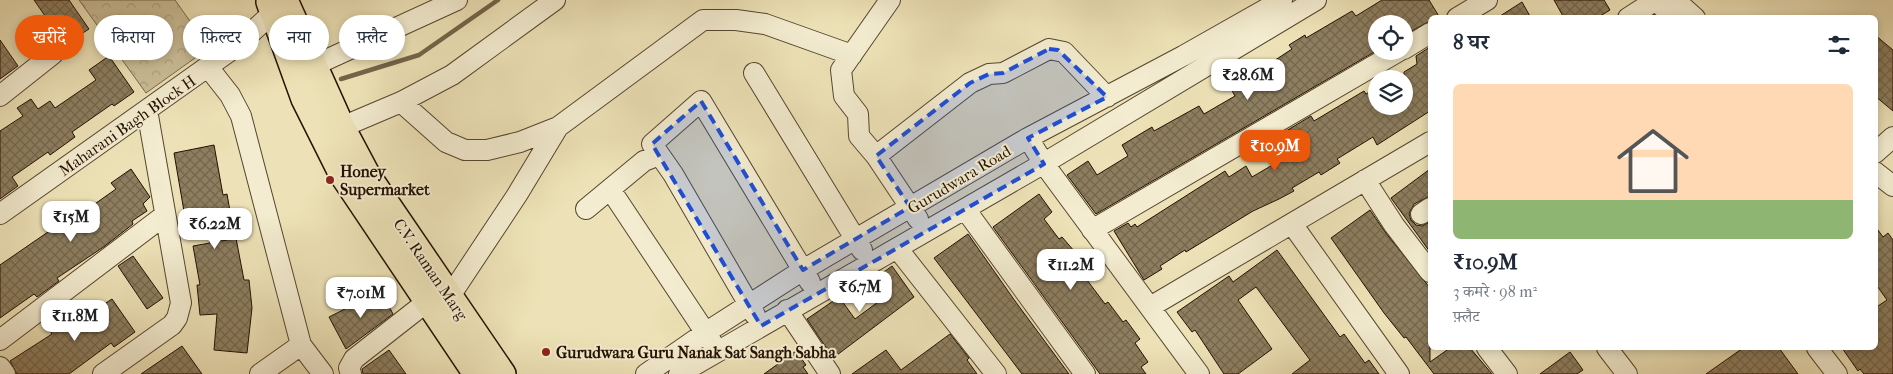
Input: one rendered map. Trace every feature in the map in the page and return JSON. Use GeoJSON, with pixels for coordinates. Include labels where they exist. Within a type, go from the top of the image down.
{"type":"FeatureCollection","features":[{"type":"Feature","properties":{"kind":"main road","name":"C.V. Raman Marg"},"geometry":{"type":"LineString","coordinates":[[275,4],[315,65],[342,127],[439,299],[476,374]]}},
{"type":"Feature","properties":{"kind":"main road","name":"C.V. Raman Marg"},"geometry":{"type":"LineString","coordinates":[[275,4],[304,99],[341,173],[439,299],[503,374]]}},
{"type":"Feature","properties":{"kind":"street"},"geometry":{"type":"LineString","coordinates":[[315,65],[457,0]]}},
{"type":"Feature","properties":{"kind":"street"},"geometry":{"type":"LineString","coordinates":[[342,127],[401,102],[452,75],[555,0]]}},
{"type":"Feature","properties":{"kind":"street"},"geometry":{"type":"LineString","coordinates":[[890,0],[840,70],[844,96],[858,114],[859,136],[876,156],[926,231]]}},
{"type":"Feature","properties":{"kind":"street","name":"Gurudwara Road"},"geometry":{"type":"LineString","coordinates":[[646,374],[749,304],[910,207],[1028,138],[1108,97],[1282,0]]}},
{"type":"Feature","properties":{"kind":"street"},"geometry":{"type":"LineString","coordinates":[[1462,15],[1487,0]]}},
{"type":"Feature","properties":{"kind":"street"},"geometry":{"type":"LineString","coordinates":[[1633,15],[1656,0],[1672,15]]}},
{"type":"Feature","properties":{"kind":"street"},"geometry":{"type":"LineString","coordinates":[[1675,0],[1692,15]]}},
{"type":"Feature","properties":{"kind":"street"},"geometry":{"type":"LineString","coordinates":[[679,374],[787,310],[1044,164],[1304,3]]}},
{"type":"Feature","properties":{"kind":"street","name":"Maharani Bagh Block H"},"geometry":{"type":"LineString","coordinates":[[0,214],[234,48],[275,4]]}},
{"type":"Feature","properties":{"kind":"street"},"geometry":{"type":"LineString","coordinates":[[401,102],[446,142],[465,150],[487,150],[520,142],[558,127],[703,20],[736,20],[765,24],[852,54]]}},
{"type":"Feature","properties":{"kind":"street"},"geometry":{"type":"LineString","coordinates":[[1413,43],[1428,34]]}},
{"type":"Feature","properties":{"kind":"street"},"geometry":{"type":"LineString","coordinates":[[876,156],[970,83],[989,74],[1003,73],[1049,50],[1064,52],[1108,97]]}},
{"type":"Feature","properties":{"kind":"street"},"geometry":{"type":"LineString","coordinates":[[0,96],[45,60]]}},
{"type":"Feature","properties":{"kind":"street"},"geometry":{"type":"LineString","coordinates":[[1092,230],[1385,60]]}},
{"type":"Feature","properties":{"kind":"street"},"geometry":{"type":"LineString","coordinates":[[208,67],[230,95],[241,116],[301,345],[323,374]]}},
{"type":"Feature","properties":{"kind":"street"},"geometry":{"type":"LineString","coordinates":[[754,73],[870,263]]}},
{"type":"Feature","properties":{"kind":"street"},"geometry":{"type":"LineString","coordinates":[[761,326],[673,174],[652,144],[701,101],[817,293]]}},
{"type":"Feature","properties":{"kind":"street"},"geometry":{"type":"LineString","coordinates":[[103,374],[172,325],[177,318],[181,303],[147,110]]}},
{"type":"Feature","properties":{"kind":"street"},"geometry":{"type":"LineString","coordinates":[[351,374],[349,368],[354,358],[439,299],[517,195],[558,127]]}},
{"type":"Feature","properties":{"kind":"street"},"geometry":{"type":"LineString","coordinates":[[1878,150],[1893,137]]}},
{"type":"Feature","properties":{"kind":"street"},"geometry":{"type":"LineString","coordinates":[[1028,138],[1044,164],[1199,374]]}},
{"type":"Feature","properties":{"kind":"street"},"geometry":{"type":"LineString","coordinates":[[1150,307],[1428,143]]}},
{"type":"Feature","properties":{"kind":"street"},"geometry":{"type":"LineString","coordinates":[[586,209],[644,161],[659,155]]}},
{"type":"Feature","properties":{"kind":"street"},"geometry":{"type":"LineString","coordinates":[[1878,174],[1893,186]]}},
{"type":"Feature","properties":{"kind":"street"},"geometry":{"type":"LineString","coordinates":[[1365,180],[1394,225],[1428,269]]}},
{"type":"Feature","properties":{"kind":"street"},"geometry":{"type":"LineString","coordinates":[[610,189],[718,351]]}},
{"type":"Feature","properties":{"kind":"street"},"geometry":{"type":"LineString","coordinates":[[965,209],[1085,374]]}},
{"type":"Feature","properties":{"kind":"street"},"geometry":{"type":"LineString","coordinates":[[0,340],[165,215]]}},
{"type":"Feature","properties":{"kind":"street"},"geometry":{"type":"LineString","coordinates":[[1292,224],[1399,374]]}},
{"type":"Feature","properties":{"kind":"street"},"geometry":{"type":"LineString","coordinates":[[897,248],[996,374]]}},
{"type":"Feature","properties":{"kind":"street"},"geometry":{"type":"LineString","coordinates":[[787,310],[830,374]]}},
{"type":"Feature","properties":{"kind":"street"},"geometry":{"type":"LineString","coordinates":[[260,374],[301,345]]}},
{"type":"Feature","properties":{"kind":"street"},"geometry":{"type":"LineString","coordinates":[[1489,350],[1507,374]]}},
{"type":"Feature","properties":{"kind":"street"},"geometry":{"type":"LineString","coordinates":[[1609,350],[1627,374]]}},
{"type":"Feature","properties":{"kind":"street"},"geometry":{"type":"LineString","coordinates":[[1819,350],[1837,374]]}},
{"type":"Feature","properties":{"kind":"street"},"geometry":{"type":"LineString","coordinates":[[0,367],[5,374]]}},
{"type":"Feature","properties":{"kind":"highlighted area"},"geometry":{"type":"Polygon","coordinates":[[[1049,49],[1058,50],[1107,97],[1028,138],[1044,164],[761,326],[652,144],[701,101],[803,270],[910,207],[876,156],[970,83],[989,74],[1003,73],[1049,49]]]}},
{"type":"Feature","properties":{"kind":"green space"},"geometry":{"type":"Polygon","coordinates":[[[79,0],[175,0],[186,15],[183,15],[183,60],[192,60],[146,93],[122,60],[173,60],[173,15],[94,15],[94,21],[79,0]]]}},
{"type":"Feature","properties":{"kind":"building"},"geometry":{"type":"Polygon","coordinates":[[[34,0],[69,0],[79,15],[44,15],[34,0]]]}},
{"type":"Feature","properties":{"kind":"building"},"geometry":{"type":"Polygon","coordinates":[[[1382,0],[1429,0],[1438,15],[1428,15],[1428,22],[1413,30],[1413,15],[1368,15],[1368,56],[1096,214],[1067,175],[1088,161],[1097,175],[1128,156],[1122,145],[1152,127],[1154,131],[1199,106],[1204,114],[1235,96],[1231,89],[1292,49],[1289,45],[1305,35],[1306,38],[1352,11],[1356,16],[1382,0]]]}},
{"type":"Feature","properties":{"kind":"building"},"geometry":{"type":"Polygon","coordinates":[[[1554,0],[1604,0],[1610,10],[1602,15],[1562,15],[1554,0]]]}},
{"type":"Feature","properties":{"kind":"building"},"geometry":{"type":"Polygon","coordinates":[[[1522,2],[1529,15],[1502,15],[1522,2]]]}},
{"type":"Feature","properties":{"kind":"building"},"geometry":{"type":"Polygon","coordinates":[[[84,22],[89,29],[84,32],[84,22]]]}},
{"type":"Feature","properties":{"kind":"building"},"geometry":{"type":"Polygon","coordinates":[[[1878,38],[1893,50],[1893,111],[1878,98],[1878,38]]]}},
{"type":"Feature","properties":{"kind":"building"},"geometry":{"type":"Polygon","coordinates":[[[0,40],[18,66],[0,79],[0,40]]]}},
{"type":"Feature","properties":{"kind":"building"},"geometry":{"type":"Polygon","coordinates":[[[1428,48],[1428,112],[1377,145],[1373,137],[1337,159],[1340,163],[1321,175],[1319,172],[1292,188],[1294,191],[1253,211],[1186,252],[1185,250],[1160,266],[1162,269],[1144,280],[1114,231],[1128,223],[1131,227],[1135,224],[1137,227],[1225,171],[1229,177],[1246,166],[1252,177],[1281,160],[1272,145],[1289,135],[1286,131],[1311,116],[1314,121],[1364,91],[1366,94],[1368,93],[1368,115],[1413,115],[1413,70],[1407,70],[1417,64],[1416,56],[1428,48]]]}},
{"type":"Feature","properties":{"kind":"building"},"geometry":{"type":"Polygon","coordinates":[[[103,60],[112,60],[134,92],[114,106],[112,104],[72,132],[75,137],[50,155],[48,152],[12,177],[18,186],[0,199],[0,131],[23,116],[17,108],[31,99],[38,109],[50,101],[55,108],[96,80],[89,70],[103,60]]]}},
{"type":"Feature","properties":{"kind":"building"},"geometry":{"type":"Polygon","coordinates":[[[214,145],[223,195],[227,194],[231,217],[218,219],[222,241],[236,238],[244,280],[249,280],[252,308],[247,353],[214,350],[217,314],[200,315],[197,285],[200,285],[193,246],[210,243],[206,220],[186,223],[174,153],[214,145]]]}},
{"type":"Feature","properties":{"kind":"building"},"geometry":{"type":"Polygon","coordinates":[[[131,169],[150,197],[143,204],[147,211],[132,221],[133,224],[105,246],[57,278],[59,281],[37,297],[34,294],[0,318],[0,265],[80,210],[82,213],[116,189],[111,183],[131,169]]]}},
{"type":"Feature","properties":{"kind":"building"},"geometry":{"type":"Polygon","coordinates":[[[1428,170],[1428,197],[1414,204],[1409,214],[1411,220],[1416,225],[1422,226],[1428,223],[1428,249],[1391,198],[1428,170]]]}},
{"type":"Feature","properties":{"kind":"building"},"geometry":{"type":"Polygon","coordinates":[[[1039,194],[1052,212],[1044,219],[1059,239],[1062,237],[1088,267],[1081,272],[1105,304],[1108,302],[1123,322],[1126,320],[1140,339],[1135,343],[1148,362],[1141,367],[1146,374],[1100,374],[993,227],[1039,194]]]}},
{"type":"Feature","properties":{"kind":"building"},"geometry":{"type":"Polygon","coordinates":[[[1370,210],[1385,232],[1428,286],[1428,350],[1430,350],[1430,362],[1447,350],[1472,350],[1492,374],[1434,374],[1406,337],[1404,338],[1384,313],[1331,238],[1370,210]]]}},
{"type":"Feature","properties":{"kind":"building"},"geometry":{"type":"Polygon","coordinates":[[[1878,230],[1883,237],[1888,233],[1893,240],[1893,374],[1864,374],[1860,369],[1858,371],[1843,350],[1878,350],[1878,306],[1887,300],[1878,287],[1878,230]]]}},
{"type":"Feature","properties":{"kind":"building"},"geometry":{"type":"Polygon","coordinates":[[[968,234],[1069,374],[1022,374],[934,258],[968,234]]]}},
{"type":"Feature","properties":{"kind":"building"},"geometry":{"type":"Polygon","coordinates":[[[1277,250],[1340,337],[1344,334],[1365,363],[1369,360],[1379,374],[1292,374],[1310,360],[1256,287],[1238,300],[1272,349],[1238,374],[1224,374],[1195,330],[1192,332],[1177,312],[1229,276],[1233,282],[1277,250]]]}},
{"type":"Feature","properties":{"kind":"building"},"geometry":{"type":"Polygon","coordinates":[[[133,256],[163,298],[147,309],[118,266],[133,256]]]}},
{"type":"Feature","properties":{"kind":"building"},"geometry":{"type":"Polygon","coordinates":[[[892,266],[914,297],[833,358],[807,319],[839,297],[855,319],[878,302],[866,285],[892,266]]]}},
{"type":"Feature","properties":{"kind":"building"},"geometry":{"type":"Polygon","coordinates":[[[381,291],[393,314],[346,349],[329,317],[381,291]]]}},
{"type":"Feature","properties":{"kind":"building"},"geometry":{"type":"Polygon","coordinates":[[[112,299],[135,332],[114,347],[111,343],[69,374],[17,374],[10,361],[52,334],[50,331],[82,310],[86,316],[112,299]]]}},
{"type":"Feature","properties":{"kind":"building"},"geometry":{"type":"Polygon","coordinates":[[[950,334],[969,358],[967,360],[977,374],[852,374],[886,350],[901,370],[950,334]]]}},
{"type":"Feature","properties":{"kind":"building"},"geometry":{"type":"Polygon","coordinates":[[[182,346],[202,374],[141,374],[182,346]]]}},
{"type":"Feature","properties":{"kind":"building"},"geometry":{"type":"Polygon","coordinates":[[[389,350],[406,374],[363,374],[362,369],[389,350]]]}},
{"type":"Feature","properties":{"kind":"building"},"geometry":{"type":"Polygon","coordinates":[[[1740,350],[1780,350],[1798,374],[1706,374],[1740,350]]]}},
{"type":"Feature","properties":{"kind":"building"},"geometry":{"type":"Polygon","coordinates":[[[796,351],[806,365],[803,367],[808,374],[764,374],[796,351]]]}},
{"type":"Feature","properties":{"kind":"building"},"geometry":{"type":"Polygon","coordinates":[[[1570,352],[1583,370],[1577,374],[1540,374],[1570,352]]]}},
{"type":"Feature","properties":{"kind":"waterway"},"geometry":{"type":"LineString","coordinates":[[341,79],[419,55],[498,0]]}},
{"type":"Feature","properties":{"kind":"place","name":"Honey Supermarket"},"geometry":{"type":"Point","coordinates":[330,180]}},
{"type":"Feature","properties":{"kind":"place","name":"Gurudwara Guru Nanak Sat Sangh Sabha"},"geometry":{"type":"Point","coordinates":[546,352]}}]}
